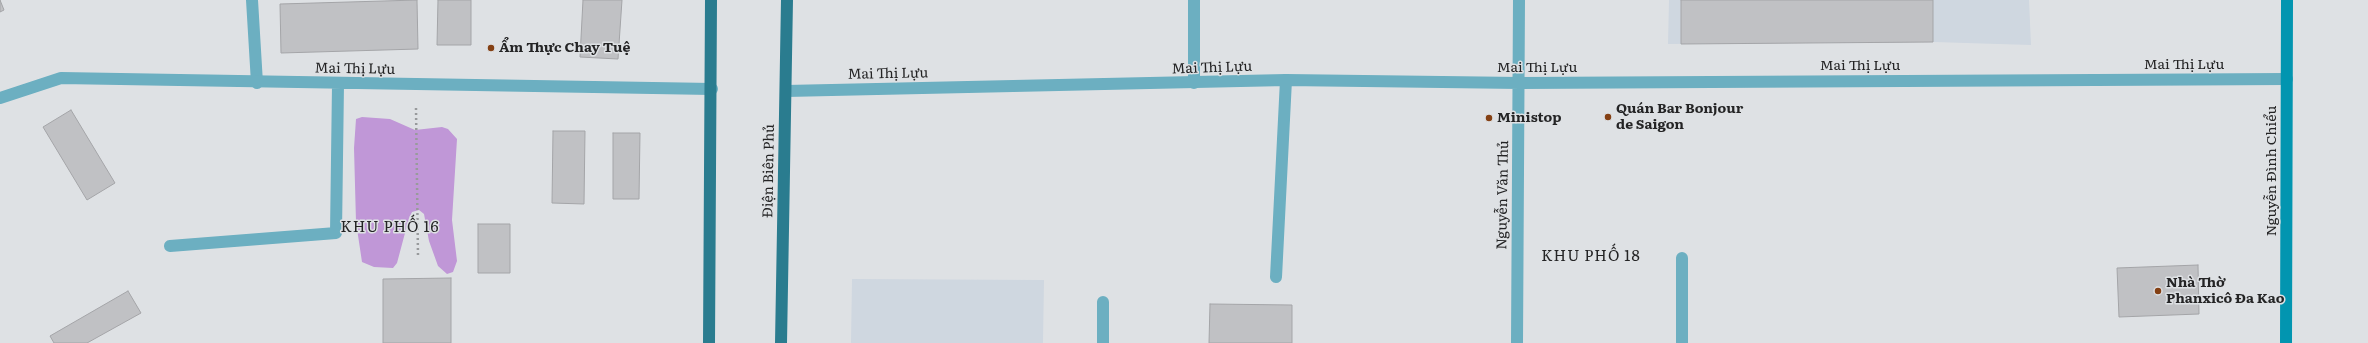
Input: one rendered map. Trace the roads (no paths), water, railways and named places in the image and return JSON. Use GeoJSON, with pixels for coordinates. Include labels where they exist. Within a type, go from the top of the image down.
{"type":"FeatureCollection","features":[{"type":"Feature","properties":{"kind":"main road"},"geometry":{"type":"LineString","coordinates":[[709,343],[712,90],[711,0]]}},
{"type":"Feature","properties":{"kind":"main road","name":"Ðiện Biên Phủ"},"geometry":{"type":"LineString","coordinates":[[781,343],[787,0]]}},
{"type":"Feature","properties":{"kind":"main road","name":"Nguyễn Đình Chiểu"},"geometry":{"type":"LineString","coordinates":[[2286,343],[2287,0]]}},
{"type":"Feature","properties":{"kind":"street"},"geometry":{"type":"LineString","coordinates":[[252,0],[257,83]]}},
{"type":"Feature","properties":{"kind":"street"},"geometry":{"type":"LineString","coordinates":[[1194,0],[1194,83]]}},
{"type":"Feature","properties":{"kind":"street","name":"Nguyễn Văn Thủ"},"geometry":{"type":"LineString","coordinates":[[1517,343],[1520,83],[1519,0]]}},
{"type":"Feature","properties":{"kind":"street","name":"Mai Thị Lựu"},"geometry":{"type":"LineString","coordinates":[[0,98],[61,78],[257,83],[712,90]]}},
{"type":"Feature","properties":{"kind":"street","name":"Mai Thị Lựu"},"geometry":{"type":"LineString","coordinates":[[786,91],[1286,80],[1520,83],[2287,79]]}},
{"type":"Feature","properties":{"kind":"street"},"geometry":{"type":"LineString","coordinates":[[1276,277],[1286,80]]}},
{"type":"Feature","properties":{"kind":"street"},"geometry":{"type":"LineString","coordinates":[[170,246],[336,233],[338,84]]}},
{"type":"Feature","properties":{"kind":"street"},"geometry":{"type":"LineString","coordinates":[[1682,258],[1682,343]]}},
{"type":"Feature","properties":{"kind":"street"},"geometry":{"type":"LineString","coordinates":[[1103,302],[1103,343]]}},
{"type":"Feature","properties":{"kind":"place","name":"Ẩm Thực Chay Tuệ"},"geometry":{"type":"Point","coordinates":[491,48]}},
{"type":"Feature","properties":{"kind":"place","name":"Quán Bar Bonjour de Saigon"},"geometry":{"type":"Point","coordinates":[1608,117]}},
{"type":"Feature","properties":{"kind":"place","name":"Ministop"},"geometry":{"type":"Point","coordinates":[1489,118]}},
{"type":"Feature","properties":{"kind":"place","name":"Nhà Thờ Phanxicô Đa Kao"},"geometry":{"type":"Point","coordinates":[2158,291]}},
{"type":"Feature","properties":{"kind":"district","name":"KHU PHỐ 16"},"geometry":{"type":"Point","coordinates":[390,228]}},
{"type":"Feature","properties":{"kind":"district","name":"KHU PHỐ 18"},"geometry":{"type":"Point","coordinates":[1591,257]}}]}
